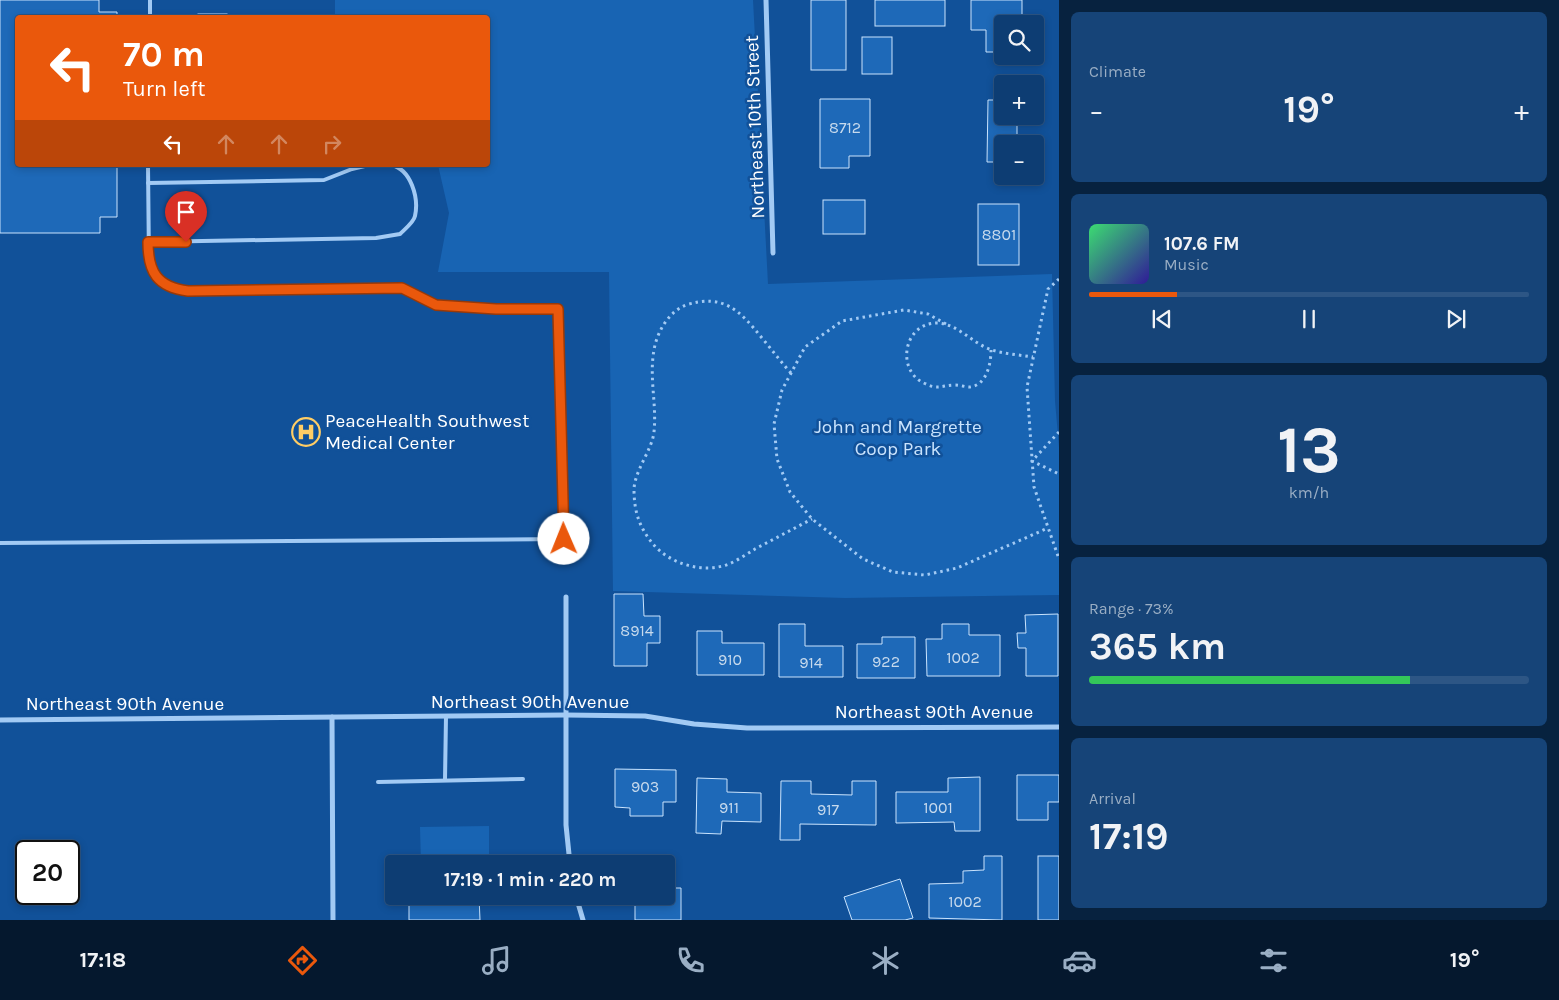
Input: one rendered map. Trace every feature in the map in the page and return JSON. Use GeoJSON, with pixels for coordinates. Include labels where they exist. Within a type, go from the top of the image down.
{"type":"FeatureCollection","features":[{"type":"Feature","properties":{"kind":"street","name":"Northeast 10th Street"},"geometry":{"type":"LineString","coordinates":[[766,0],[773,253]]}},
{"type":"Feature","properties":{"kind":"street"},"geometry":{"type":"LineString","coordinates":[[566,597],[566,824],[569,855]]}},
{"type":"Feature","properties":{"kind":"street","name":"Northeast 90th Avenue"},"geometry":{"type":"LineString","coordinates":[[0,720],[645,716],[694,724],[747,728],[1059,727]]}},
{"type":"Feature","properties":{"kind":"street"},"geometry":{"type":"LineString","coordinates":[[332,717],[333,920]]}},
{"type":"Feature","properties":{"kind":"street"},"geometry":{"type":"LineString","coordinates":[[579,905],[583,920]]}},
{"type":"Feature","properties":{"kind":"lane"},"geometry":{"type":"LineString","coordinates":[[150,0],[150,15]]}},
{"type":"Feature","properties":{"kind":"lane"},"geometry":{"type":"LineString","coordinates":[[0,543],[564,539],[558,309],[496,309],[436,305],[402,288],[175,290],[164,284],[154,274],[149,262],[148,167]]}},
{"type":"Feature","properties":{"kind":"lane"},"geometry":{"type":"LineString","coordinates":[[148,183],[324,180],[360,167]]}},
{"type":"Feature","properties":{"kind":"lane"},"geometry":{"type":"LineString","coordinates":[[148,242],[376,238],[400,234],[415,218],[416,198],[410,179],[398,167]]}},
{"type":"Feature","properties":{"kind":"lane"},"geometry":{"type":"LineString","coordinates":[[446,716],[446,780]]}},
{"type":"Feature","properties":{"kind":"lane"},"geometry":{"type":"LineString","coordinates":[[378,782],[523,779]]}},
{"type":"Feature","properties":{"kind":"path"},"geometry":{"type":"LineString","coordinates":[[1059,279],[1048,289],[1027,387],[1034,487],[1059,559]]}},
{"type":"Feature","properties":{"kind":"path"},"geometry":{"type":"LineString","coordinates":[[791,373],[744,316],[730,306],[715,301],[698,302],[682,307],[669,317],[660,330],[655,346],[651,378],[655,411],[654,434],[634,486],[635,510],[643,533],[659,551],[680,563],[704,568],[728,564],[812,519]]}},
{"type":"Feature","properties":{"kind":"path"},"geometry":{"type":"LineString","coordinates":[[1033,357],[991,350],[928,314],[904,310],[842,321],[805,347],[782,390],[774,424],[777,459],[790,492],[812,519],[863,559],[893,572],[925,575],[957,568],[1048,528]]}},
{"type":"Feature","properties":{"kind":"path"},"geometry":{"type":"LineString","coordinates":[[946,324],[934,323],[924,326],[915,332],[908,342],[907,364],[919,382],[935,388],[954,385],[972,387],[979,382],[989,369],[991,350]]}},
{"type":"Feature","properties":{"kind":"path"},"geometry":{"type":"LineString","coordinates":[[1032,461],[1059,432]]}},
{"type":"Feature","properties":{"kind":"path"},"geometry":{"type":"LineString","coordinates":[[1032,461],[1059,474]]}},
{"type":"Feature","properties":{"kind":"green space","name":"John and Margrette Coop Park"},"geometry":{"type":"Polygon","coordinates":[[[335,0],[753,0],[768,284],[1052,274],[1055,401],[1059,447],[1059,595],[845,598],[613,591],[609,272],[438,272],[449,213],[438,167],[490,167],[490,15],[335,15],[335,0]]]}},
{"type":"Feature","properties":{"kind":"green space"},"geometry":{"type":"Polygon","coordinates":[[[489,826],[489,855],[421,855],[420,827],[489,826]]]}},
{"type":"Feature","properties":{"kind":"building"},"geometry":{"type":"Polygon","coordinates":[[[0,0],[99,0],[99,12],[117,12],[117,15],[15,15],[15,167],[117,167],[117,217],[100,217],[100,233],[0,233],[0,0]]]}},
{"type":"Feature","properties":{"kind":"building"},"geometry":{"type":"Polygon","coordinates":[[[811,0],[846,0],[846,70],[811,70],[811,0]]]}},
{"type":"Feature","properties":{"kind":"building"},"geometry":{"type":"Polygon","coordinates":[[[875,0],[945,0],[945,26],[875,26],[875,0]]]}},
{"type":"Feature","properties":{"kind":"building"},"geometry":{"type":"Polygon","coordinates":[[[971,0],[1022,0],[1022,15],[994,15],[994,52],[986,52],[986,30],[971,30],[971,0]]]}},
{"type":"Feature","properties":{"kind":"building"},"geometry":{"type":"Polygon","coordinates":[[[198,14],[227,14],[227,15],[198,14]]]}},
{"type":"Feature","properties":{"kind":"building"},"geometry":{"type":"Polygon","coordinates":[[[862,37],[892,37],[892,74],[862,74],[862,37]]]}},
{"type":"Feature","properties":{"kind":"building"},"geometry":{"type":"Polygon","coordinates":[[[820,99],[870,99],[870,156],[849,156],[849,168],[820,168],[820,99]]]}},
{"type":"Feature","properties":{"kind":"building"},"geometry":{"type":"Polygon","coordinates":[[[988,100],[994,100],[994,125],[1017,125],[1017,135],[994,135],[994,162],[987,162],[988,100]]]}},
{"type":"Feature","properties":{"kind":"building"},"geometry":{"type":"Polygon","coordinates":[[[823,200],[865,200],[865,234],[823,234],[823,200]]]}},
{"type":"Feature","properties":{"kind":"building"},"geometry":{"type":"Polygon","coordinates":[[[978,204],[1019,204],[1019,265],[978,265],[978,204]]]}},
{"type":"Feature","properties":{"kind":"building"},"geometry":{"type":"Polygon","coordinates":[[[614,594],[643,594],[644,616],[660,616],[660,643],[647,643],[647,666],[614,666],[614,594]]]}},
{"type":"Feature","properties":{"kind":"building"},"geometry":{"type":"Polygon","coordinates":[[[1058,614],[1058,676],[1026,676],[1026,648],[1018,648],[1017,633],[1026,633],[1025,615],[1058,614]]]}},
{"type":"Feature","properties":{"kind":"building"},"geometry":{"type":"Polygon","coordinates":[[[779,624],[805,624],[805,646],[843,646],[843,677],[779,677],[779,624]]]}},
{"type":"Feature","properties":{"kind":"building"},"geometry":{"type":"Polygon","coordinates":[[[942,624],[969,624],[969,635],[1000,635],[1000,676],[927,676],[926,639],[942,639],[942,624]]]}},
{"type":"Feature","properties":{"kind":"building"},"geometry":{"type":"Polygon","coordinates":[[[697,631],[722,631],[722,643],[764,643],[764,675],[697,675],[697,631]]]}},
{"type":"Feature","properties":{"kind":"building"},"geometry":{"type":"Polygon","coordinates":[[[882,637],[915,637],[915,678],[857,678],[857,644],[882,644],[882,637]]]}},
{"type":"Feature","properties":{"kind":"building"},"geometry":{"type":"Polygon","coordinates":[[[615,769],[676,770],[676,802],[663,802],[663,816],[630,816],[630,808],[615,807],[615,769]]]}},
{"type":"Feature","properties":{"kind":"building"},"geometry":{"type":"Polygon","coordinates":[[[1017,775],[1059,775],[1059,802],[1048,802],[1048,820],[1017,820],[1017,775]]]}},
{"type":"Feature","properties":{"kind":"building"},"geometry":{"type":"Polygon","coordinates":[[[980,777],[980,831],[955,831],[954,822],[896,823],[896,792],[948,792],[948,778],[980,777]]]}},
{"type":"Feature","properties":{"kind":"building"},"geometry":{"type":"Polygon","coordinates":[[[697,778],[727,779],[727,792],[761,793],[761,822],[722,821],[721,834],[696,833],[697,778]]]}},
{"type":"Feature","properties":{"kind":"building"},"geometry":{"type":"Polygon","coordinates":[[[781,781],[811,781],[811,794],[852,795],[852,781],[876,781],[876,825],[800,824],[800,840],[780,840],[781,781]]]}},
{"type":"Feature","properties":{"kind":"building"},"geometry":{"type":"Polygon","coordinates":[[[984,856],[1002,856],[1002,920],[929,918],[929,884],[963,883],[963,871],[984,870],[984,856]]]}},
{"type":"Feature","properties":{"kind":"building"},"geometry":{"type":"Polygon","coordinates":[[[1038,856],[1059,856],[1059,920],[1038,920],[1038,856]]]}},
{"type":"Feature","properties":{"kind":"building"},"geometry":{"type":"Polygon","coordinates":[[[900,879],[913,918],[905,920],[852,920],[844,897],[900,879]]]}},
{"type":"Feature","properties":{"kind":"building"},"geometry":{"type":"Polygon","coordinates":[[[675,888],[681,888],[681,920],[635,920],[635,905],[675,905],[675,888]]]}},
{"type":"Feature","properties":{"kind":"building"},"geometry":{"type":"Polygon","coordinates":[[[409,905],[479,905],[480,920],[409,920],[409,905]]]}},
{"type":"Feature","properties":{"kind":"place","name":"PeaceHealth Southwest Medical Center"},"geometry":{"type":"Point","coordinates":[306,432]}},
{"type":"Feature","properties":{"kind":"route"},"geometry":{"type":"LineString","coordinates":[[186,242],[148,242],[149,262],[154,274],[164,284],[175,290],[402,288],[436,305],[496,309],[558,309],[564,539]]}}]}
